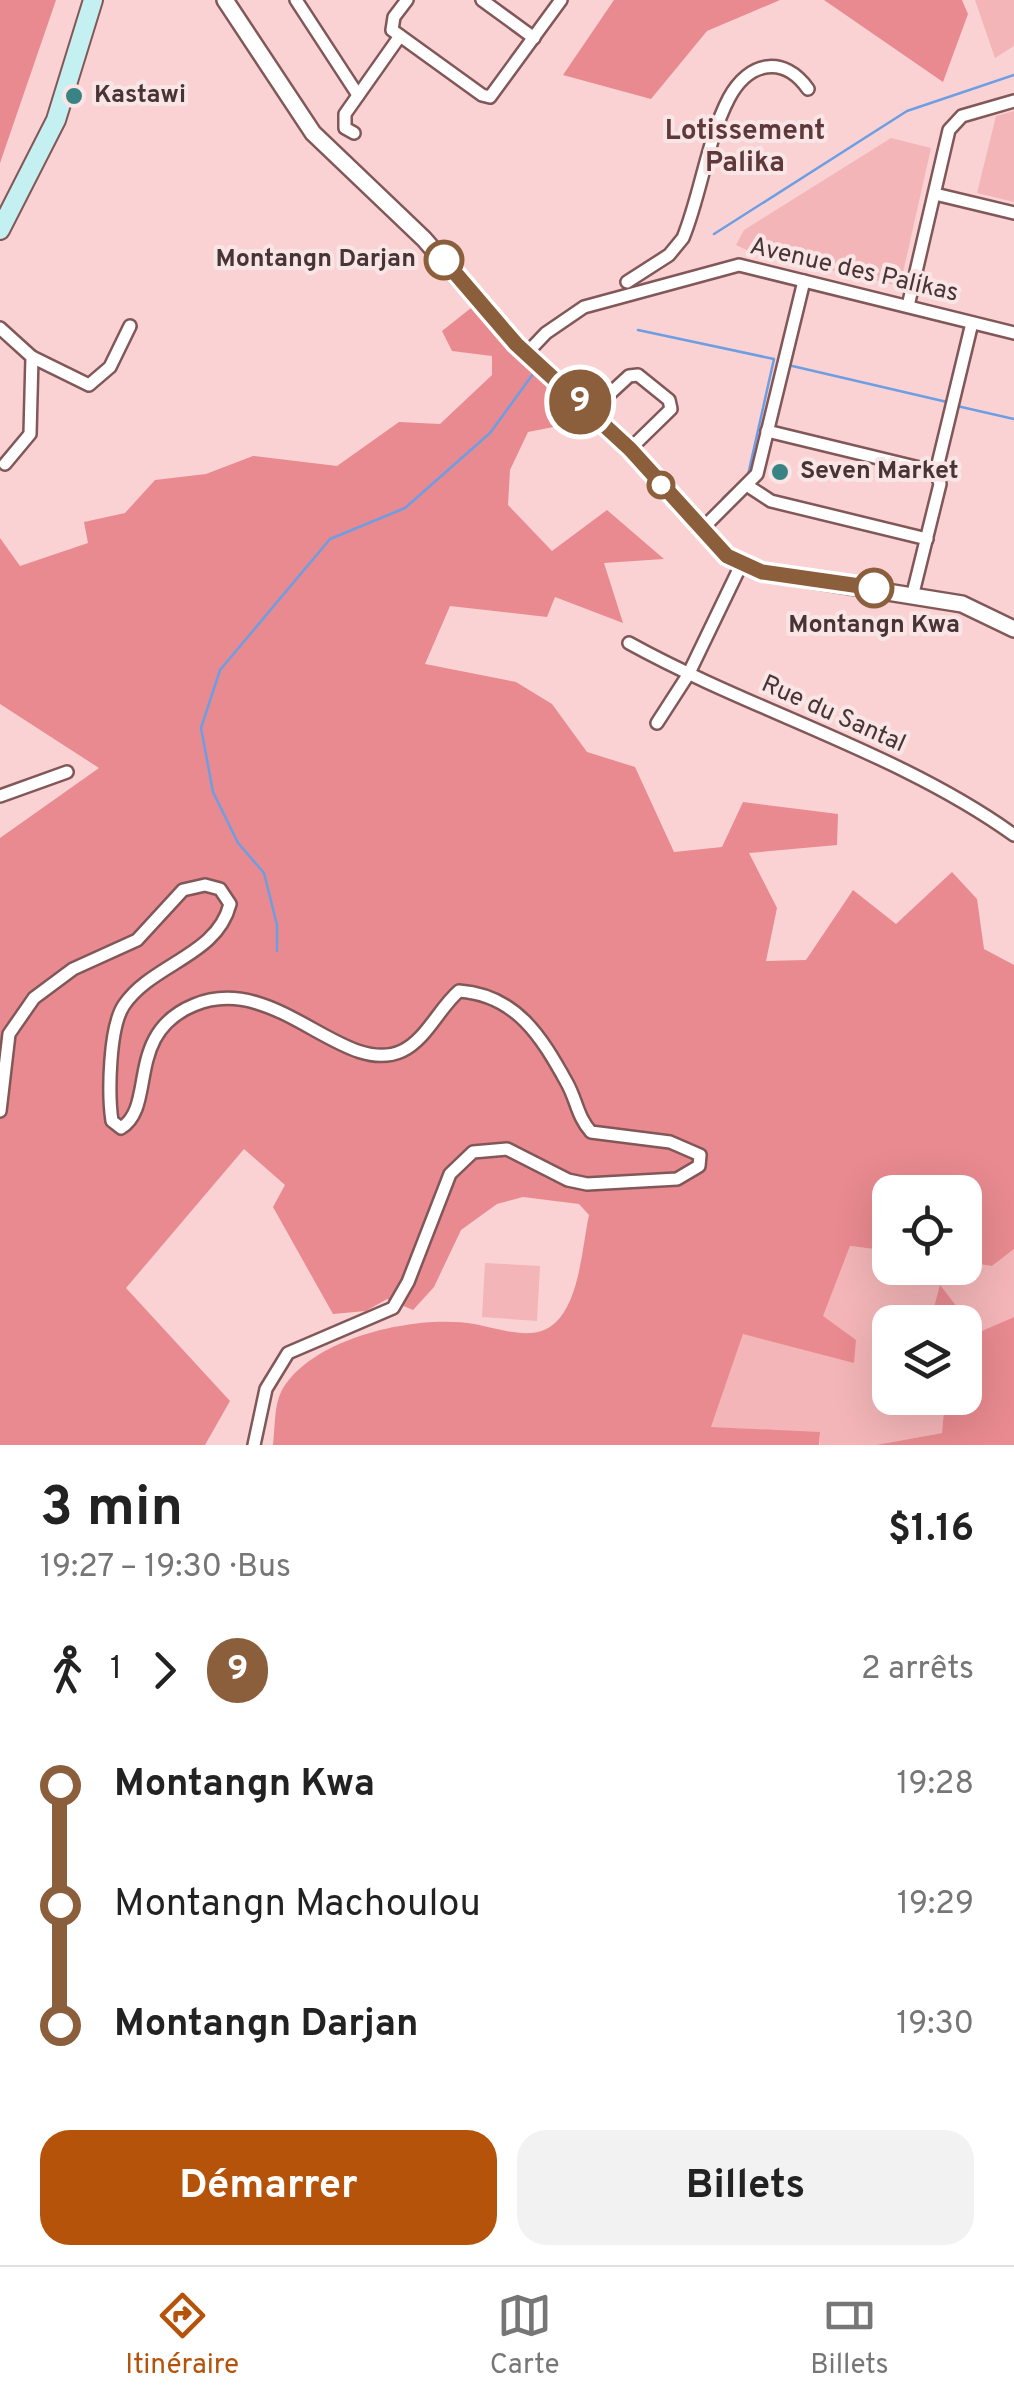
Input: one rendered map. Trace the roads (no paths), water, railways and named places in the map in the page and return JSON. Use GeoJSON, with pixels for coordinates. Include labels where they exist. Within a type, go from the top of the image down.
{"type":"FeatureCollection","features":[{"type":"Feature","properties":{"kind":"main road"},"geometry":{"type":"LineString","coordinates":[[0,230],[56,120],[93,0]]}},
{"type":"Feature","properties":{"kind":"street"},"geometry":{"type":"LineString","coordinates":[[225,0],[312,133],[424,239],[526,354],[630,449],[701,530],[741,565],[962,604],[1014,629]]}},
{"type":"Feature","properties":{"kind":"street"},"geometry":{"type":"LineString","coordinates":[[296,0],[358,95]]}},
{"type":"Feature","properties":{"kind":"street"},"geometry":{"type":"LineString","coordinates":[[407,0],[394,18],[392,30],[490,97],[561,0]]}},
{"type":"Feature","properties":{"kind":"street"},"geometry":{"type":"LineString","coordinates":[[482,0],[534,38]]}},
{"type":"Feature","properties":{"kind":"street"},"geometry":{"type":"LineString","coordinates":[[354,133],[344,122],[358,95],[400,36]]}},
{"type":"Feature","properties":{"kind":"street"},"geometry":{"type":"LineString","coordinates":[[627,282],[652,267],[684,238],[736,89],[764,66],[775,64],[794,71],[808,89]]}},
{"type":"Feature","properties":{"kind":"street"},"geometry":{"type":"LineString","coordinates":[[908,306],[949,130],[962,116],[1011,98]]}},
{"type":"Feature","properties":{"kind":"street"},"geometry":{"type":"LineString","coordinates":[[935,194],[1014,213]]}},
{"type":"Feature","properties":{"kind":"street","name":"Avenue des Palikas"},"geometry":{"type":"LineString","coordinates":[[526,354],[546,333],[584,307],[740,266],[1014,333]]}},
{"type":"Feature","properties":{"kind":"street"},"geometry":{"type":"LineString","coordinates":[[652,267],[661,287]]}},
{"type":"Feature","properties":{"kind":"street"},"geometry":{"type":"LineString","coordinates":[[701,530],[757,474],[804,282]]}},
{"type":"Feature","properties":{"kind":"street"},"geometry":{"type":"LineString","coordinates":[[912,593],[940,484],[936,472],[972,322]]}},
{"type":"Feature","properties":{"kind":"street"},"geometry":{"type":"LineString","coordinates":[[0,328],[32,357],[89,385],[110,367],[130,326]]}},
{"type":"Feature","properties":{"kind":"street"},"geometry":{"type":"LineString","coordinates":[[5,464],[30,434],[32,357]]}},
{"type":"Feature","properties":{"kind":"street"},"geometry":{"type":"LineString","coordinates":[[590,412],[629,376],[638,375],[669,400],[672,409],[630,449]]}},
{"type":"Feature","properties":{"kind":"street"},"geometry":{"type":"LineString","coordinates":[[768,431],[936,472]]}},
{"type":"Feature","properties":{"kind":"street"},"geometry":{"type":"LineString","coordinates":[[748,486],[771,502],[926,539]]}},
{"type":"Feature","properties":{"kind":"street"},"geometry":{"type":"LineString","coordinates":[[657,722],[688,676],[741,565]]}},
{"type":"Feature","properties":{"kind":"street","name":"Rue du Santal"},"geometry":{"type":"LineString","coordinates":[[629,643],[688,676],[939,785],[1014,835]]}},
{"type":"Feature","properties":{"kind":"street"},"geometry":{"type":"LineString","coordinates":[[0,796],[67,772]]}},
{"type":"Feature","properties":{"kind":"street"},"geometry":{"type":"LineString","coordinates":[[0,1111],[9,1034],[18,1015],[52,982],[136,940],[183,890],[205,884],[220,888],[230,904],[226,921],[214,936],[137,991],[123,1006],[116,1026],[108,1098],[112,1121],[121,1128],[133,1121],[140,1105],[146,1056],[178,1014],[197,1003],[242,997],[373,1057],[406,1050],[459,991],[497,998],[528,1021],[569,1086],[578,1116],[591,1132],[670,1142],[700,1155],[700,1166],[677,1179],[609,1185],[568,1180],[507,1149],[473,1152],[450,1174],[408,1282],[393,1308],[288,1353],[266,1389],[254,1445]]}},
{"type":"Feature","properties":{"kind":"waterway"},"geometry":{"type":"LineString","coordinates":[[714,234],[907,111],[1014,75]]}},
{"type":"Feature","properties":{"kind":"waterway"},"geometry":{"type":"LineString","coordinates":[[638,330],[774,359],[748,475],[723,498]]}},
{"type":"Feature","properties":{"kind":"waterway"},"geometry":{"type":"LineString","coordinates":[[788,365],[947,402]]}},
{"type":"Feature","properties":{"kind":"waterway"},"geometry":{"type":"LineString","coordinates":[[277,951],[277,925],[264,873],[238,843],[213,792],[201,728],[220,670],[330,539],[405,508],[490,433],[533,374]]}},
{"type":"Feature","properties":{"kind":"waterway"},"geometry":{"type":"LineString","coordinates":[[957,406],[1014,419]]}},
{"type":"Feature","properties":{"kind":"place","name":"Kastawi"},"geometry":{"type":"Point","coordinates":[74,96]}},
{"type":"Feature","properties":{"kind":"place","name":"Montangn Darjan"},"geometry":{"type":"Point","coordinates":[444,260]}},
{"type":"Feature","properties":{"kind":"place","name":"Seven Market"},"geometry":{"type":"Point","coordinates":[780,472]}},
{"type":"Feature","properties":{"kind":"place","name":"Montangn Kwa"},"geometry":{"type":"Point","coordinates":[874,588]}},
{"type":"Feature","properties":{"kind":"district","name":"Lotissement Palika"},"geometry":{"type":"Point","coordinates":[745,148]}}]}
